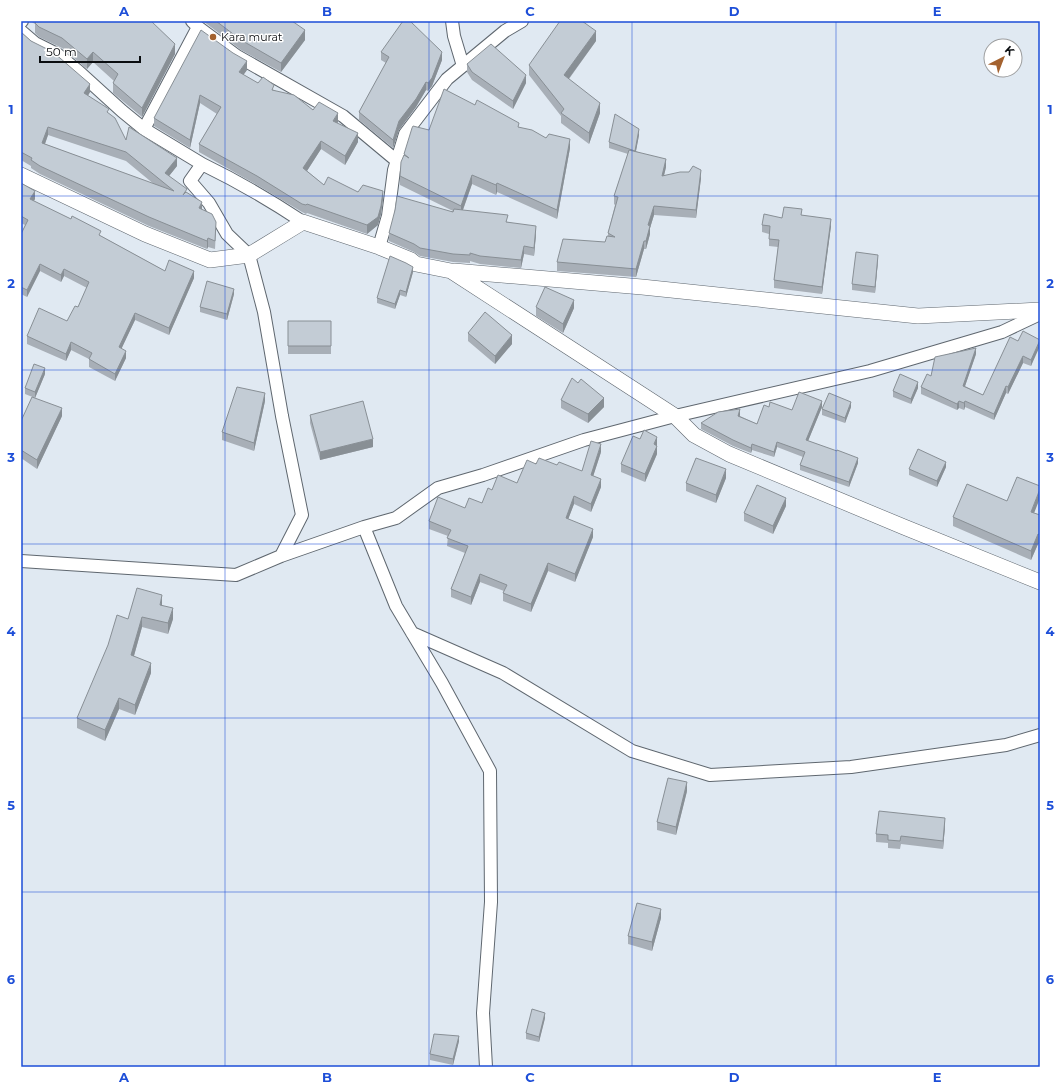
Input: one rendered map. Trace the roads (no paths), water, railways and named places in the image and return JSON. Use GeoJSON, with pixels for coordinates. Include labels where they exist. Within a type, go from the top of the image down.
{"type":"FeatureCollection","features":[{"type":"Feature","properties":{"kind":"street"},"geometry":{"type":"LineString","coordinates":[[452,21],[454,36],[462,66]]}},
{"type":"Feature","properties":{"kind":"street"},"geometry":{"type":"LineString","coordinates":[[379,247],[388,216],[394,170],[405,134],[447,79],[505,31],[522,21]]}},
{"type":"Feature","properties":{"kind":"street"},"geometry":{"type":"LineString","coordinates":[[144,129],[195,24],[238,56],[343,116],[397,161]]}},
{"type":"Feature","properties":{"kind":"street"},"geometry":{"type":"LineString","coordinates":[[21,32],[35,43],[56,54],[78,71],[144,129],[202,164],[232,178],[303,222],[379,247],[411,260],[416,264],[451,271],[642,287],[918,316],[1040,310]]}},
{"type":"Feature","properties":{"kind":"street"},"geometry":{"type":"LineString","coordinates":[[202,164],[190,181],[209,203],[227,234],[249,256],[264,312],[282,416],[302,515],[281,556]]}},
{"type":"Feature","properties":{"kind":"street"},"geometry":{"type":"LineString","coordinates":[[21,175],[145,234],[210,260],[249,256],[303,222]]}},
{"type":"Feature","properties":{"kind":"street"},"geometry":{"type":"LineString","coordinates":[[451,271],[675,416],[694,435],[729,454],[1040,582]]}},
{"type":"Feature","properties":{"kind":"street"},"geometry":{"type":"LineString","coordinates":[[21,561],[236,575],[281,556],[364,527],[396,518],[438,488],[483,475],[584,440],[675,416],[870,371],[1002,332],[1040,314]]}},
{"type":"Feature","properties":{"kind":"street"},"geometry":{"type":"LineString","coordinates":[[364,527],[396,606],[442,683],[490,771],[491,902],[483,1014],[486,1067]]}},
{"type":"Feature","properties":{"kind":"street"},"geometry":{"type":"LineString","coordinates":[[412,633],[503,673],[632,751],[710,775],[851,768],[1006,745],[1040,735]]}},
{"type":"Feature","properties":{"kind":"place","name":"Kara murat"},"geometry":{"type":"Point","coordinates":[213,37]}}]}
